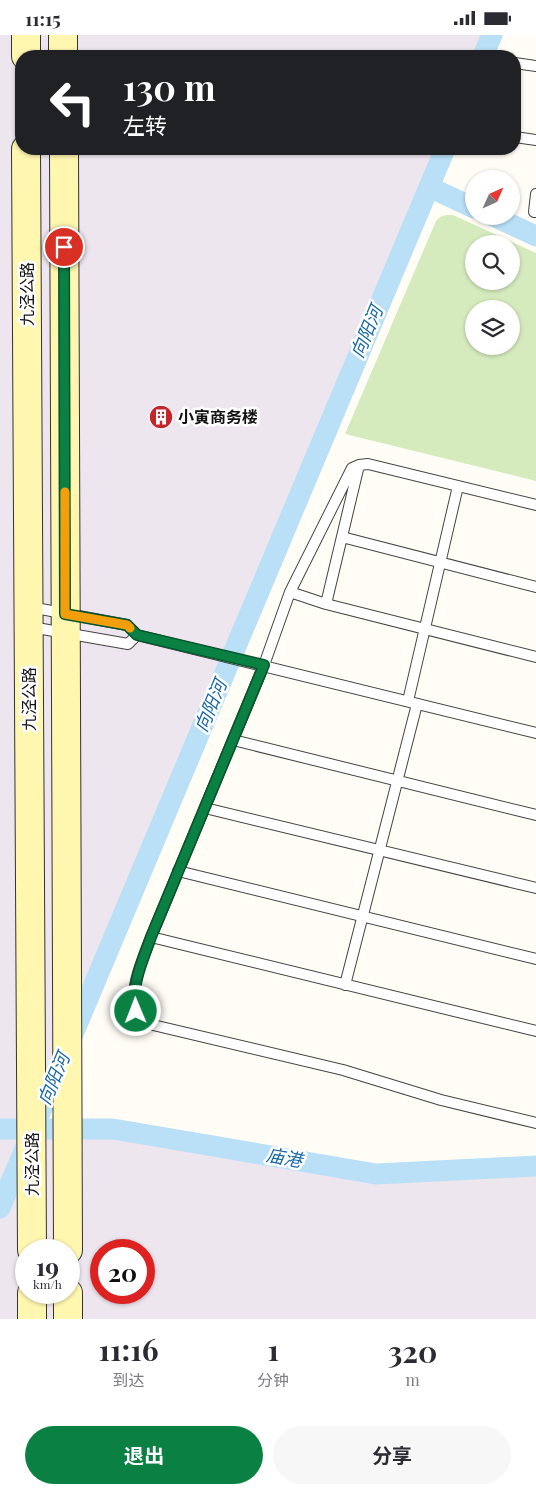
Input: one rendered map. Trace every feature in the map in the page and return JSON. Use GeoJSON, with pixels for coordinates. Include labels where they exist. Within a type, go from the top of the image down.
{"type":"FeatureCollection","features":[{"type":"Feature","properties":{"kind":"main road"},"geometry":{"type":"LineString","coordinates":[[26,35],[26,50]]}},
{"type":"Feature","properties":{"kind":"main road"},"geometry":{"type":"LineString","coordinates":[[63,35],[63,50]]}},
{"type":"Feature","properties":{"kind":"main road","name":"九泾公路"},"geometry":{"type":"LineString","coordinates":[[26,155],[32,1239]]}},
{"type":"Feature","properties":{"kind":"main road"},"geometry":{"type":"LineString","coordinates":[[64,155],[68,1239]]}},
{"type":"Feature","properties":{"kind":"main road"},"geometry":{"type":"LineString","coordinates":[[32,1304],[32,1319]]}},
{"type":"Feature","properties":{"kind":"main road"},"geometry":{"type":"LineString","coordinates":[[68,1304],[68,1319]]}},
{"type":"Feature","properties":{"kind":"lane"},"geometry":{"type":"LineString","coordinates":[[521,64],[536,66]]}},
{"type":"Feature","properties":{"kind":"lane"},"geometry":{"type":"LineString","coordinates":[[521,138],[536,140]]}},
{"type":"Feature","properties":{"kind":"lane"},"geometry":{"type":"LineString","coordinates":[[536,193],[534,212],[536,212]]}},
{"type":"Feature","properties":{"kind":"lane"},"geometry":{"type":"LineString","coordinates":[[326,604],[358,465]]}},
{"type":"Feature","properties":{"kind":"lane"},"geometry":{"type":"LineString","coordinates":[[536,505],[368,465],[358,465],[352,468],[290,592],[264,665],[151,937],[138,973],[133,1000],[136,1011],[142,1019],[153,1025],[343,1070],[441,1100],[536,1123]]}},
{"type":"Feature","properties":{"kind":"lane"},"geometry":{"type":"LineString","coordinates":[[345,985],[397,781],[424,629],[458,486]]}},
{"type":"Feature","properties":{"kind":"lane"},"geometry":{"type":"LineString","coordinates":[[342,537],[536,587]]}},
{"type":"Feature","properties":{"kind":"lane"},"geometry":{"type":"LineString","coordinates":[[290,592],[326,604],[536,657]]}},
{"type":"Feature","properties":{"kind":"lane"},"geometry":{"type":"LineString","coordinates":[[29,617],[65,624],[128,644],[137,635]]}},
{"type":"Feature","properties":{"kind":"lane"},"geometry":{"type":"LineString","coordinates":[[29,617],[65,624],[127,625],[137,635],[536,733]]}},
{"type":"Feature","properties":{"kind":"lane"},"geometry":{"type":"LineString","coordinates":[[233,740],[536,815]]}},
{"type":"Feature","properties":{"kind":"lane"},"geometry":{"type":"LineString","coordinates":[[205,808],[536,888]]}},
{"type":"Feature","properties":{"kind":"lane"},"geometry":{"type":"LineString","coordinates":[[178,871],[536,959]]}},
{"type":"Feature","properties":{"kind":"lane"},"geometry":{"type":"LineString","coordinates":[[151,937],[536,1031]]}},
{"type":"Feature","properties":{"kind":"shaded area"},"geometry":{"type":"Polygon","coordinates":[[[0,35],[499,35],[493,50],[15,50],[15,155],[448,155],[40,1121],[119,1123],[376,1169],[536,1159],[536,1319],[0,1319],[0,35]]]}},
{"type":"Feature","properties":{"kind":"green space"},"geometry":{"type":"Polygon","coordinates":[[[453,215],[465,220],[465,225],[475,225],[497,235],[465,235],[465,290],[520,290],[520,246],[536,253],[536,481],[345,434],[436,221],[440,217],[453,215]]]}},
{"type":"Feature","properties":{"kind":"waterway","name":"向阳河"},"geometry":{"type":"LineString","coordinates":[[486,50],[492,35]]}},
{"type":"Feature","properties":{"kind":"waterway","name":"向阳河"},"geometry":{"type":"LineString","coordinates":[[0,1208],[442,155]]}},
{"type":"Feature","properties":{"kind":"waterway"},"geometry":{"type":"LineString","coordinates":[[429,187],[465,204]]}},
{"type":"Feature","properties":{"kind":"waterway"},"geometry":{"type":"LineString","coordinates":[[512,225],[536,236]]}},
{"type":"Feature","properties":{"kind":"waterway","name":"庙港"},"geometry":{"type":"LineString","coordinates":[[0,1129],[113,1129],[376,1174],[536,1166]]}},
{"type":"Feature","properties":{"kind":"slow traffic"},"geometry":{"type":"LineString","coordinates":[[65,492],[65,614],[127,625],[130,628]]}},
{"type":"Feature","properties":{"kind":"place","name":"小寅商务楼"},"geometry":{"type":"Point","coordinates":[161,417]}},
{"type":"Feature","properties":{"kind":"route"},"geometry":{"type":"LineString","coordinates":[[64,247],[65,614],[127,625],[137,635],[264,665],[151,937],[138,973],[133,1000],[136,1011]]}}]}
